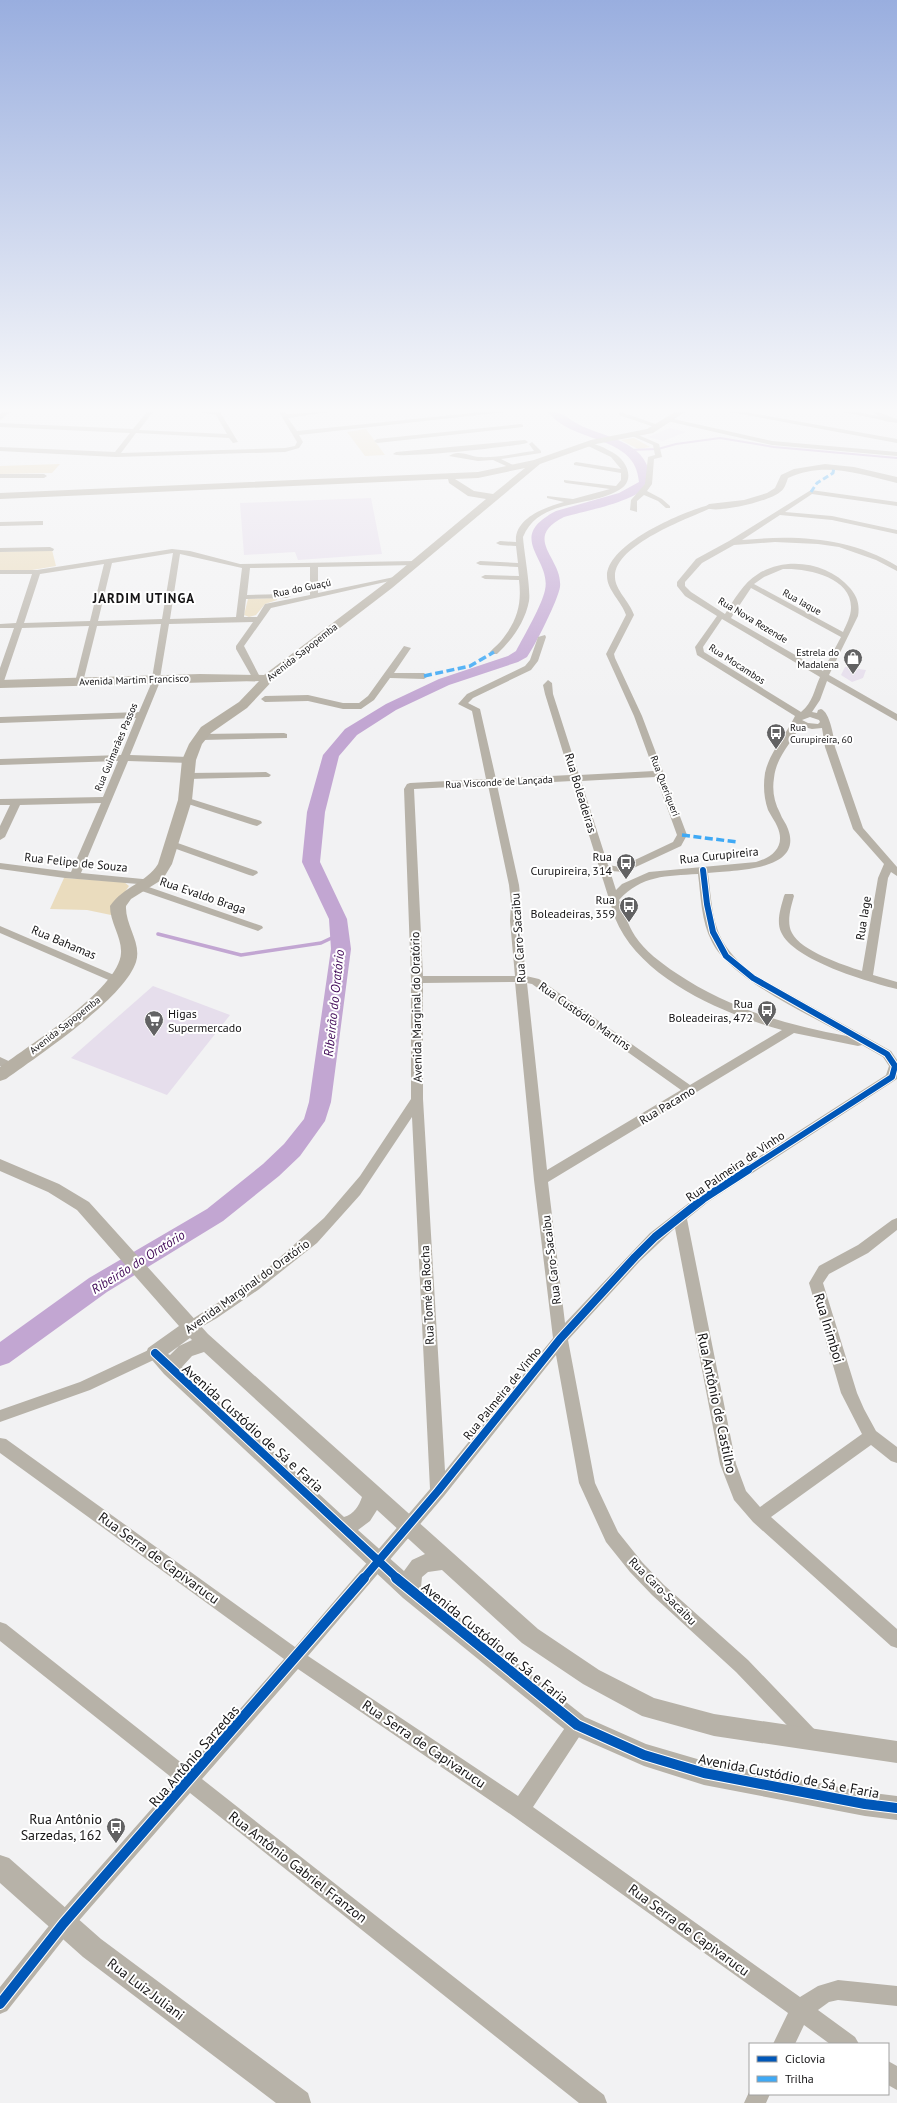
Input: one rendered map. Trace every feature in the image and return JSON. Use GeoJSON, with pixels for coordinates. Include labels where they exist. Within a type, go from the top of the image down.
{"type":"FeatureCollection","features":[{"type":"Feature","properties":{"kind":"main road","name":"Avenida Sapopemba"},"geometry":{"type":"LineString","coordinates":[[4,1068],[91,1006],[117,980],[128,963],[130,949],[127,937],[119,921],[118,906],[126,896],[145,885],[160,872],[172,844],[185,800],[189,760],[202,736],[212,725],[242,706],[261,678],[398,578],[477,510]]}},
{"type":"Feature","properties":{"kind":"main road","name":"Avenida Martim Francisco"},"geometry":{"type":"LineString","coordinates":[[0,683],[261,678]]}},
{"type":"Feature","properties":{"kind":"street"},"geometry":{"type":"LineString","coordinates":[[494,652],[506,640],[520,616],[525,594],[520,532],[534,517],[545,510]]}},
{"type":"Feature","properties":{"kind":"street","name":"Rua Queriqueri"},"geometry":{"type":"LineString","coordinates":[[621,870],[677,844],[681,839],[682,829],[638,716],[610,654],[630,615],[626,604],[612,581],[611,571],[613,565],[633,543],[702,510]]}},
{"type":"Feature","properties":{"kind":"street"},"geometry":{"type":"LineString","coordinates":[[732,543],[782,510]]}},
{"type":"Feature","properties":{"kind":"street"},"geometry":{"type":"LineString","coordinates":[[777,513],[832,518],[897,532]]}},
{"type":"Feature","properties":{"kind":"street"},"geometry":{"type":"LineString","coordinates":[[0,524],[40,524]]}},
{"type":"Feature","properties":{"kind":"street"},"geometry":{"type":"LineString","coordinates":[[732,543],[787,539],[823,542],[869,554],[897,568]]}},
{"type":"Feature","properties":{"kind":"street"},"geometry":{"type":"LineString","coordinates":[[500,543],[520,544]]}},
{"type":"Feature","properties":{"kind":"street","name":"Rua Nova Rezende"},"geometry":{"type":"LineString","coordinates":[[732,543],[699,561],[681,582],[681,586],[688,594],[897,718]]}},
{"type":"Feature","properties":{"kind":"street"},"geometry":{"type":"LineString","coordinates":[[0,550],[50,549]]}},
{"type":"Feature","properties":{"kind":"street"},"geometry":{"type":"LineString","coordinates":[[0,572],[37,572],[158,552],[177,551],[246,566],[416,563]]}},
{"type":"Feature","properties":{"kind":"street","name":"Rua Guimarães Passos"},"geometry":{"type":"LineString","coordinates":[[75,876],[125,758],[141,715],[157,680],[177,551]]}},
{"type":"Feature","properties":{"kind":"street"},"geometry":{"type":"LineString","coordinates":[[79,682],[109,560]]}},
{"type":"Feature","properties":{"kind":"street"},"geometry":{"type":"LineString","coordinates":[[480,563],[522,564]]}},
{"type":"Feature","properties":{"kind":"street"},"geometry":{"type":"LineString","coordinates":[[314,564],[314,595]]}},
{"type":"Feature","properties":{"kind":"street"},"geometry":{"type":"LineString","coordinates":[[240,620],[246,566]]}},
{"type":"Feature","properties":{"kind":"street"},"geometry":{"type":"LineString","coordinates":[[724,616],[750,585],[762,574],[785,568],[812,568],[830,574],[846,587],[854,603],[855,609],[845,636],[824,676],[817,699],[850,812],[858,829],[897,873]]}},
{"type":"Feature","properties":{"kind":"street"},"geometry":{"type":"LineString","coordinates":[[0,683],[37,572]]}},
{"type":"Feature","properties":{"kind":"street"},"geometry":{"type":"LineString","coordinates":[[485,577],[524,578]]}},
{"type":"Feature","properties":{"kind":"street","name":"Rua do Guaçú"},"geometry":{"type":"LineString","coordinates":[[261,678],[240,648],[268,606],[296,598],[398,578]]}},
{"type":"Feature","properties":{"kind":"street","name":"Rua Iaque"},"geometry":{"type":"LineString","coordinates":[[750,585],[845,636]]}},
{"type":"Feature","properties":{"kind":"street"},"geometry":{"type":"LineString","coordinates":[[243,596],[282,595],[296,598]]}},
{"type":"Feature","properties":{"kind":"street","name":"Rua Mocambos"},"geometry":{"type":"LineString","coordinates":[[724,616],[699,647],[700,654],[801,717]]}},
{"type":"Feature","properties":{"kind":"street"},"geometry":{"type":"LineString","coordinates":[[0,626],[258,619]]}},
{"type":"Feature","properties":{"kind":"street","name":"Rua Caro-Sacaibu"},"geometry":{"type":"LineString","coordinates":[[542,636],[531,665],[523,671],[470,696],[462,704],[476,709],[516,903],[514,915],[541,1180],[560,1339],[587,1483],[612,1537],[650,1582],[742,1666],[814,1741]]}},
{"type":"Feature","properties":{"kind":"street"},"geometry":{"type":"LineString","coordinates":[[265,699],[308,698],[343,706],[364,705],[371,698],[407,648]]}},
{"type":"Feature","properties":{"kind":"street"},"geometry":{"type":"LineString","coordinates":[[388,675],[424,676]]}},
{"type":"Feature","properties":{"kind":"street","name":"Rua Boleadeiras"},"geometry":{"type":"LineString","coordinates":[[548,683],[549,694],[603,867],[624,927],[634,943],[646,956],[677,979],[724,1007],[747,1016],[792,1029],[865,1043]]}},
{"type":"Feature","properties":{"kind":"street","name":"Rua Curupireira"},"geometry":{"type":"LineString","coordinates":[[621,870],[649,875],[703,870],[769,863],[780,854],[786,838],[784,830],[773,811],[769,779],[771,766],[801,717],[815,705],[817,699]]}},
{"type":"Feature","properties":{"kind":"street"},"geometry":{"type":"LineString","coordinates":[[824,720],[814,714],[801,717],[830,747]]}},
{"type":"Feature","properties":{"kind":"street"},"geometry":{"type":"LineString","coordinates":[[0,720],[141,715]]}},
{"type":"Feature","properties":{"kind":"street","name":"Rua Curupireira"},"geometry":{"type":"LineString","coordinates":[[790,737],[809,727],[821,726],[824,720]]}},
{"type":"Feature","properties":{"kind":"street"},"geometry":{"type":"LineString","coordinates":[[202,736],[284,736]]}},
{"type":"Feature","properties":{"kind":"street"},"geometry":{"type":"LineString","coordinates":[[0,762],[125,758],[189,760]]}},
{"type":"Feature","properties":{"kind":"street","name":"Rua Visconde de Lançada"},"geometry":{"type":"LineString","coordinates":[[410,786],[660,774]]}},
{"type":"Feature","properties":{"kind":"street"},"geometry":{"type":"LineString","coordinates":[[188,776],[266,775]]}},
{"type":"Feature","properties":{"kind":"street","name":"Avenida Marginal do Oratório"},"geometry":{"type":"LineString","coordinates":[[0,1416],[85,1386],[155,1353],[191,1327],[214,1314],[306,1246],[345,1205],[365,1179],[417,1099],[417,980],[413,873],[408,802],[410,786]]}},
{"type":"Feature","properties":{"kind":"street"},"geometry":{"type":"LineString","coordinates":[[0,802],[106,800]]}},
{"type":"Feature","properties":{"kind":"street"},"geometry":{"type":"LineString","coordinates":[[185,800],[257,823]]}},
{"type":"Feature","properties":{"kind":"street"},"geometry":{"type":"LineString","coordinates":[[0,837],[16,802]]}},
{"type":"Feature","properties":{"kind":"street"},"geometry":{"type":"LineString","coordinates":[[172,844],[253,873]]}},
{"type":"Feature","properties":{"kind":"street","name":"Rua Iage"},"geometry":{"type":"LineString","coordinates":[[867,976],[883,878],[889,864]]}},
{"type":"Feature","properties":{"kind":"street","name":"Rua Felipe de Souza"},"geometry":{"type":"LineString","coordinates":[[0,866],[145,885]]}},
{"type":"Feature","properties":{"kind":"street"},"geometry":{"type":"LineString","coordinates":[[603,867],[621,870]]}},
{"type":"Feature","properties":{"kind":"street","name":"Rua Palmeira de Vinho"},"geometry":{"type":"LineString","coordinates":[[408,1525],[438,1491],[560,1339],[635,1257],[680,1217],[710,1195],[892,1077],[895,1066],[890,1057],[884,1052],[865,1043],[753,978],[740,970],[726,956],[714,939],[709,924],[703,870]]}},
{"type":"Feature","properties":{"kind":"street","name":"Rua Curupireira"},"geometry":{"type":"LineString","coordinates":[[614,899],[626,886],[649,875]]}},
{"type":"Feature","properties":{"kind":"street","name":"Rua Evaldo Braga"},"geometry":{"type":"LineString","coordinates":[[145,885],[258,928]]}},
{"type":"Feature","properties":{"kind":"street"},"geometry":{"type":"LineString","coordinates":[[789,896],[785,914],[785,928],[789,938],[818,957],[897,986]]}},
{"type":"Feature","properties":{"kind":"street","name":"Rua Bahamas"},"geometry":{"type":"LineString","coordinates":[[0,929],[117,980]]}},
{"type":"Feature","properties":{"kind":"street","name":"Rua Custódio Martins"},"geometry":{"type":"LineString","coordinates":[[417,980],[521,979],[535,981],[691,1091]]}},
{"type":"Feature","properties":{"kind":"street","name":"Rua Pacamo"},"geometry":{"type":"LineString","coordinates":[[541,1180],[792,1029]]}},
{"type":"Feature","properties":{"kind":"street","name":"Rua Tomé da Rocha"},"geometry":{"type":"LineString","coordinates":[[417,1099],[438,1491]]}},
{"type":"Feature","properties":{"kind":"street"},"geometry":{"type":"LineString","coordinates":[[0,1165],[46,1184],[69,1196],[83,1206],[102,1225],[123,1251],[208,1344],[530,1636],[591,1677],[650,1708],[714,1724],[814,1741],[897,1752]]}},
{"type":"Feature","properties":{"kind":"street","name":"Rua Antônio de Castilho"},"geometry":{"type":"LineString","coordinates":[[680,1217],[728,1464],[740,1495],[759,1517],[897,1640]]}},
{"type":"Feature","properties":{"kind":"street","name":"Rua Inimboi"},"geometry":{"type":"LineString","coordinates":[[897,1223],[863,1249],[824,1270],[816,1283],[849,1393],[863,1424],[871,1436],[897,1456]]}},
{"type":"Feature","properties":{"kind":"street"},"geometry":{"type":"LineString","coordinates":[[171,1369],[174,1362],[189,1349],[208,1344]]}},
{"type":"Feature","properties":{"kind":"street","name":"Avenida Custódio de Sá e Faria"},"geometry":{"type":"LineString","coordinates":[[155,1353],[410,1591],[577,1725],[644,1755],[704,1773],[857,1803],[897,1808]]}},
{"type":"Feature","properties":{"kind":"street"},"geometry":{"type":"LineString","coordinates":[[759,1517],[871,1436]]}},
{"type":"Feature","properties":{"kind":"street","name":"Rua Serra de Capivarucu"},"geometry":{"type":"LineString","coordinates":[[0,1444],[296,1658],[520,1809],[847,2043]]}},
{"type":"Feature","properties":{"kind":"street"},"geometry":{"type":"LineString","coordinates":[[342,1526],[357,1522],[366,1513],[373,1494]]}},
{"type":"Feature","properties":{"kind":"street","name":"Rua Antônio Sarzedas"},"geometry":{"type":"LineString","coordinates":[[0,2004],[63,1924],[296,1658],[408,1525]]}},
{"type":"Feature","properties":{"kind":"street"},"geometry":{"type":"LineString","coordinates":[[410,1591],[411,1575],[418,1567],[424,1563],[445,1560]]}},
{"type":"Feature","properties":{"kind":"street","name":"Rua Antônio Gabriel Franzon"},"geometry":{"type":"LineString","coordinates":[[0,1630],[188,1781],[596,2103]]}},
{"type":"Feature","properties":{"kind":"street"},"geometry":{"type":"LineString","coordinates":[[520,1809],[577,1725]]}},
{"type":"Feature","properties":{"kind":"street","name":"Rua Luiz Juliani"},"geometry":{"type":"LineString","coordinates":[[0,1867],[92,1948],[298,2103]]}},
{"type":"Feature","properties":{"kind":"street"},"geometry":{"type":"LineString","coordinates":[[784,2043],[800,2010],[825,1993],[838,1990],[897,1996]]}},
{"type":"Feature","properties":{"kind":"street"},"geometry":{"type":"LineString","coordinates":[[889,2073],[897,2079]]}},
{"type":"Feature","properties":{"kind":"shaded area"},"geometry":{"type":"Polygon","coordinates":[[[52,550],[56,566],[32,570],[0,571],[0,552],[52,550]]]}},
{"type":"Feature","properties":{"kind":"shaded area"},"geometry":{"type":"Polygon","coordinates":[[[277,598],[277,600],[265,604],[256,615],[249,617],[244,615],[248,599],[277,598]]]}},
{"type":"Feature","properties":{"kind":"shaded area"},"geometry":{"type":"Polygon","coordinates":[[[64,878],[124,882],[129,886],[111,912],[111,915],[87,910],[50,909],[64,878]]]}},
{"type":"Feature","properties":{"kind":"building"},"geometry":{"type":"Polygon","coordinates":[[[241,510],[373,510],[382,554],[298,560],[295,552],[244,555],[241,510]]]}},
{"type":"Feature","properties":{"kind":"building","name":"Estrela do Madalena"},"geometry":{"type":"Polygon","coordinates":[[[845,667],[866,670],[863,678],[852,682],[841,675],[845,667]]]}},
{"type":"Feature","properties":{"kind":"building","name":"Higas Supermercado"},"geometry":{"type":"Polygon","coordinates":[[[153,986],[230,1015],[167,1095],[71,1058],[153,986]]]}},
{"type":"Feature","properties":{"kind":"waterway","name":"Ribeirão do Oratório"},"geometry":{"type":"LineString","coordinates":[[0,1356],[98,1285],[215,1215],[271,1170],[292,1150],[314,1121],[320,1102],[341,949],[338,919],[311,862],[316,812],[331,755],[351,732],[391,707],[444,682],[513,659],[522,654],[552,592],[552,573],[539,549],[538,535],[545,523],[551,518],[574,510]]}},
{"type":"Feature","properties":{"kind":"waterway"},"geometry":{"type":"LineString","coordinates":[[158,934],[241,955],[321,943],[340,934]]}},
{"type":"Feature","properties":{"kind":"marked path"},"geometry":{"type":"LineString","coordinates":[[424,676],[470,666],[487,658],[494,652]]}},
{"type":"Feature","properties":{"kind":"marked path"},"geometry":{"type":"LineString","coordinates":[[682,835],[737,842]]}},
{"type":"Feature","properties":{"kind":"cycle path"},"geometry":{"type":"LineString","coordinates":[[0,2004],[63,1924],[296,1658],[438,1491],[560,1339],[635,1257],[655,1237],[703,1199],[892,1077],[895,1066],[887,1054],[753,978],[726,956],[718,944],[709,919],[703,870]]}},
{"type":"Feature","properties":{"kind":"cycle path"},"geometry":{"type":"LineString","coordinates":[[155,1353],[410,1591],[577,1725],[644,1755],[704,1773],[865,1804],[897,1808]]}},
{"type":"Feature","properties":{"kind":"place","name":"Estrela do Madalena"},"geometry":{"type":"Point","coordinates":[853,675]}},
{"type":"Feature","properties":{"kind":"place","name":"Rua Curupireira, 60"},"geometry":{"type":"Point","coordinates":[776,750]}},
{"type":"Feature","properties":{"kind":"place","name":"Rua Curupireira, 314"},"geometry":{"type":"Point","coordinates":[626,880]}},
{"type":"Feature","properties":{"kind":"place","name":"Rua Boleadeiras, 359"},"geometry":{"type":"Point","coordinates":[629,923]}},
{"type":"Feature","properties":{"kind":"place","name":"Rua Boleadeiras, 472"},"geometry":{"type":"Point","coordinates":[767,1027]}},
{"type":"Feature","properties":{"kind":"place","name":"Higas Supermercado"},"geometry":{"type":"Point","coordinates":[154,1037]}},
{"type":"Feature","properties":{"kind":"place","name":"Rua Antônio Sarzedas, 162"},"geometry":{"type":"Point","coordinates":[116,1844]}},
{"type":"Feature","properties":{"kind":"district","name":"JARDIM UTINGA"},"geometry":{"type":"Point","coordinates":[144,598]}}]}
